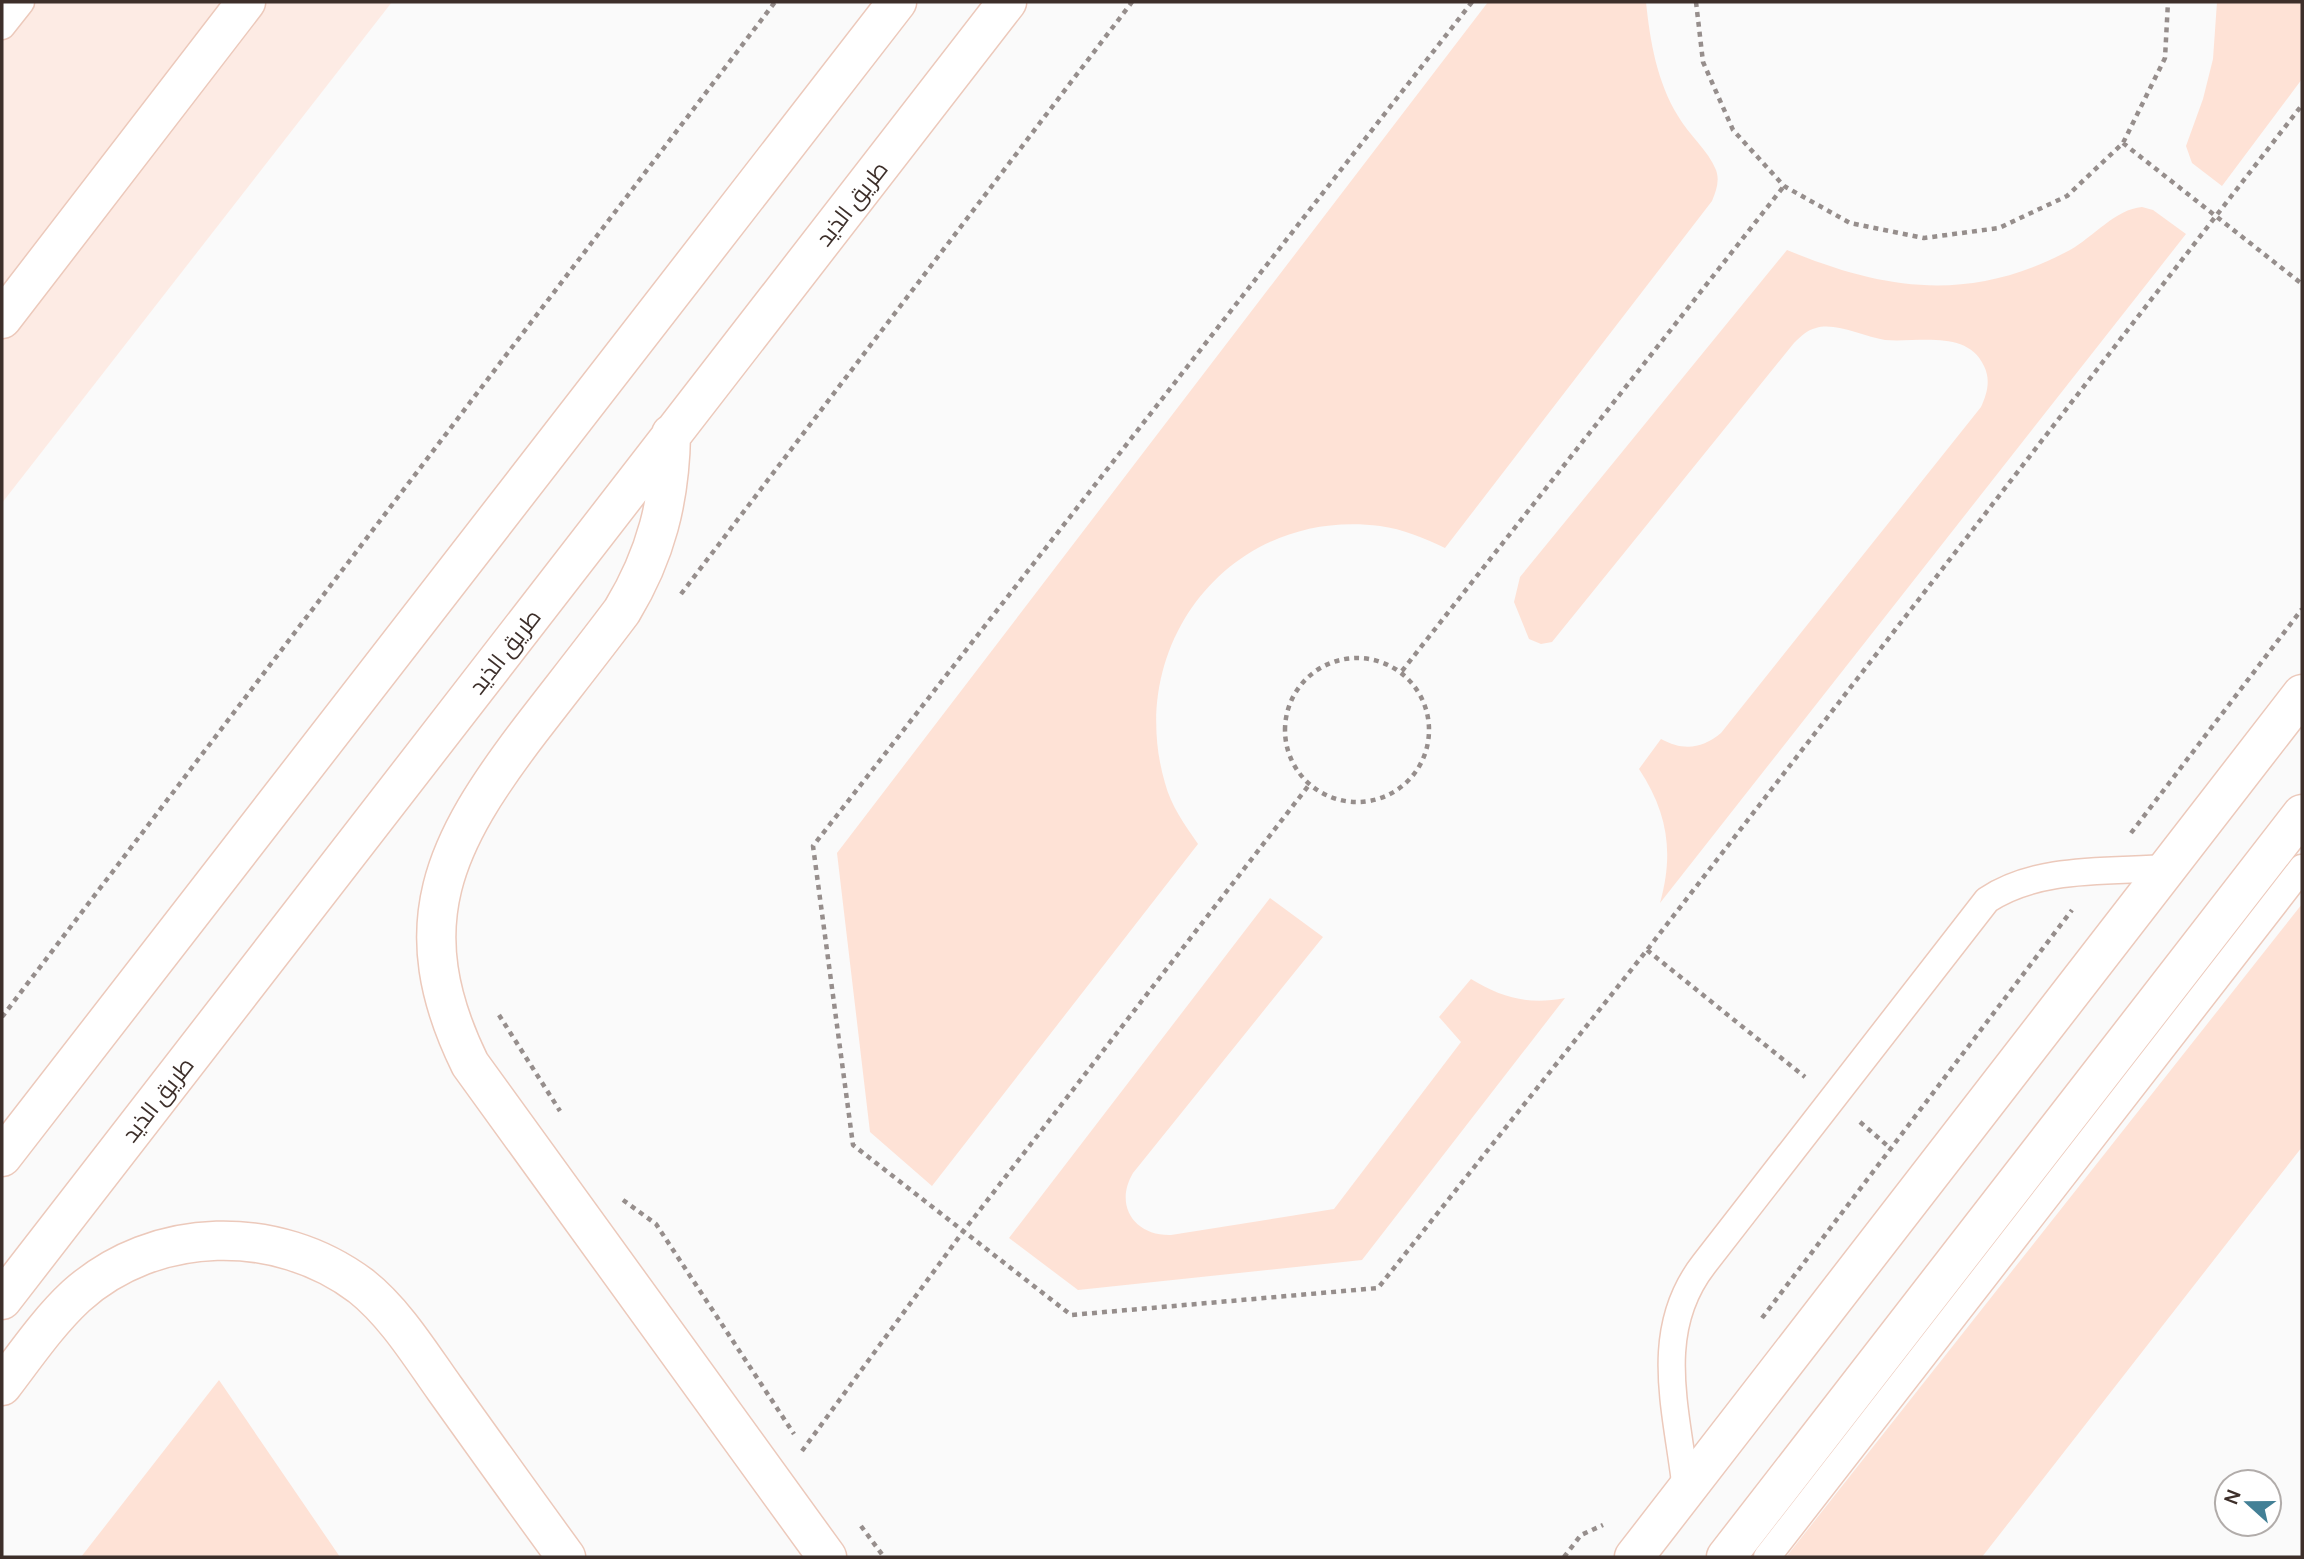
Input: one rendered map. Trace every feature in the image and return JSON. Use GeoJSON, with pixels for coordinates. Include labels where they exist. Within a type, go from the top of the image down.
{"type":"FeatureCollection","features":[{"type":"Feature","properties":{"kind":"main road"},"geometry":{"type":"LineString","coordinates":[[2,319],[246,2]]}},
{"type":"Feature","properties":{"kind":"main road"},"geometry":{"type":"LineString","coordinates":[[2,1157],[897,2]]}},
{"type":"Feature","properties":{"kind":"main road","name":"طريق الذيد"},"geometry":{"type":"LineString","coordinates":[[2,1300],[1007,2]]}},
{"type":"Feature","properties":{"kind":"main road"},"geometry":{"type":"LineString","coordinates":[[671,434],[665,512],[640,582],[622,611],[501,768],[470,815],[448,867],[440,896],[437,956],[442,993],[454,1030],[470,1064],[827,1557]]}},
{"type":"Feature","properties":{"kind":"main road"},"geometry":{"type":"LineString","coordinates":[[1634,1557],[2302,694]]}},
{"type":"Feature","properties":{"kind":"main road"},"geometry":{"type":"LineString","coordinates":[[1726,1557],[2302,814]]}},
{"type":"Feature","properties":{"kind":"main road"},"geometry":{"type":"LineString","coordinates":[[2,1386],[76,1296],[111,1270],[150,1252],[205,1240],[271,1245],[314,1258],[361,1287],[400,1326],[566,1557]]}},
{"type":"Feature","properties":{"kind":"lane"},"geometry":{"type":"LineString","coordinates":[[2,26],[21,2]]}},
{"type":"Feature","properties":{"kind":"lane"},"geometry":{"type":"LineString","coordinates":[[1686,1490],[1671,1357],[1678,1307],[1688,1284],[1987,900],[2009,886],[2033,878],[2167,868]]}},
{"type":"Feature","properties":{"kind":"lane"},"geometry":{"type":"LineString","coordinates":[[1767,1557],[2302,868]]}},
{"type":"Feature","properties":{"kind":"path"},"geometry":{"type":"LineString","coordinates":[[2,1017],[775,2]]}},
{"type":"Feature","properties":{"kind":"path"},"geometry":{"type":"LineString","coordinates":[[677,600],[1132,2]]}},
{"type":"Feature","properties":{"kind":"path"},"geometry":{"type":"LineString","coordinates":[[1472,2],[813,846],[853,1145],[962,1233],[1071,1315],[1378,1289],[1647,950],[2302,105]]}},
{"type":"Feature","properties":{"kind":"path"},"geometry":{"type":"LineString","coordinates":[[1696,2],[1703,62],[1733,130],[1784,186],[1850,223],[1924,238],[1999,229],[2067,196],[2123,144],[2165,58],[2168,2]]}},
{"type":"Feature","properties":{"kind":"path"},"geometry":{"type":"LineString","coordinates":[[2123,144],[2302,284]]}},
{"type":"Feature","properties":{"kind":"path"},"geometry":{"type":"LineString","coordinates":[[1402,671],[1784,186]]}},
{"type":"Feature","properties":{"kind":"path"},"geometry":{"type":"LineString","coordinates":[[1760,1320],[1889,1147],[2302,609]]}},
{"type":"Feature","properties":{"kind":"path"},"geometry":{"type":"LineString","coordinates":[[1373,658],[1402,671],[1424,701],[1430,738],[1416,773],[1385,798],[1345,802],[1309,785],[1290,760],[1284,728],[1293,697],[1312,672],[1341,659],[1373,658]]}},
{"type":"Feature","properties":{"kind":"path"},"geometry":{"type":"LineString","coordinates":[[775,1484],[804,1449],[962,1233],[1309,785]]}},
{"type":"Feature","properties":{"kind":"path"},"geometry":{"type":"LineString","coordinates":[[1647,950],[1889,1147]]}},
{"type":"Feature","properties":{"kind":"path"},"geometry":{"type":"LineString","coordinates":[[491,1004],[567,1122]]}},
{"type":"Feature","properties":{"kind":"path"},"geometry":{"type":"LineString","coordinates":[[612,1192],[656,1224],[812,1460]]}},
{"type":"Feature","properties":{"kind":"path"},"geometry":{"type":"LineString","coordinates":[[1564,1557],[1581,1535],[1615,1519]]}},
{"type":"Feature","properties":{"kind":"path"},"geometry":{"type":"LineString","coordinates":[[860,1525],[884,1557]]}},
{"type":"Feature","properties":{"kind":"shaded area"},"geometry":{"type":"Polygon","coordinates":[[[2,2],[392,2],[2,503],[2,2]]]}},
{"type":"Feature","properties":{"kind":"shaded area"},"geometry":{"type":"Polygon","coordinates":[[[1488,2],[1646,2],[1652,46],[1665,89],[1678,116],[1716,170],[1718,182],[1712,201],[1445,548],[1389,527],[1327,526],[1278,538],[1236,562],[1202,595],[1176,635],[1160,681],[1156,731],[1165,783],[1171,800],[1198,844],[932,1186],[870,1132],[837,853],[1488,2]]]}},
{"type":"Feature","properties":{"kind":"shaded area"},"geometry":{"type":"Polygon","coordinates":[[[2217,2],[2302,2],[2302,79],[2222,186],[2192,163],[2186,146],[2203,99],[2213,59],[2217,2]]]}},
{"type":"Feature","properties":{"kind":"shaded area"},"geometry":{"type":"Polygon","coordinates":[[[2142,207],[2153,210],[2186,234],[1660,903],[1667,867],[1666,834],[1656,801],[1639,769],[1661,739],[1685,747],[1707,742],[1721,733],[1981,407],[1987,387],[1984,366],[1976,354],[1954,342],[1885,340],[1832,327],[1810,330],[1794,343],[1552,642],[1541,644],[1529,639],[1514,602],[1520,577],[1787,250],[1859,275],[1894,282],[1963,284],[1998,278],[2033,267],[2079,245],[2123,213],[2142,207]]]}},
{"type":"Feature","properties":{"kind":"shaded area"},"geometry":{"type":"Polygon","coordinates":[[[1270,898],[1323,937],[1133,1173],[1126,1196],[1127,1207],[1138,1224],[1158,1234],[1171,1235],[1334,1209],[1461,1042],[1439,1017],[1471,979],[1494,991],[1516,998],[1539,1001],[1565,998],[1362,1260],[1078,1290],[1009,1238],[1270,898]]]}},
{"type":"Feature","properties":{"kind":"shaded area"},"geometry":{"type":"Polygon","coordinates":[[[2302,904],[2302,1147],[1982,1557],[1786,1557],[2302,904]]]}},
{"type":"Feature","properties":{"kind":"shaded area"},"geometry":{"type":"Polygon","coordinates":[[[219,1380],[340,1557],[81,1557],[219,1380]]]}}]}
